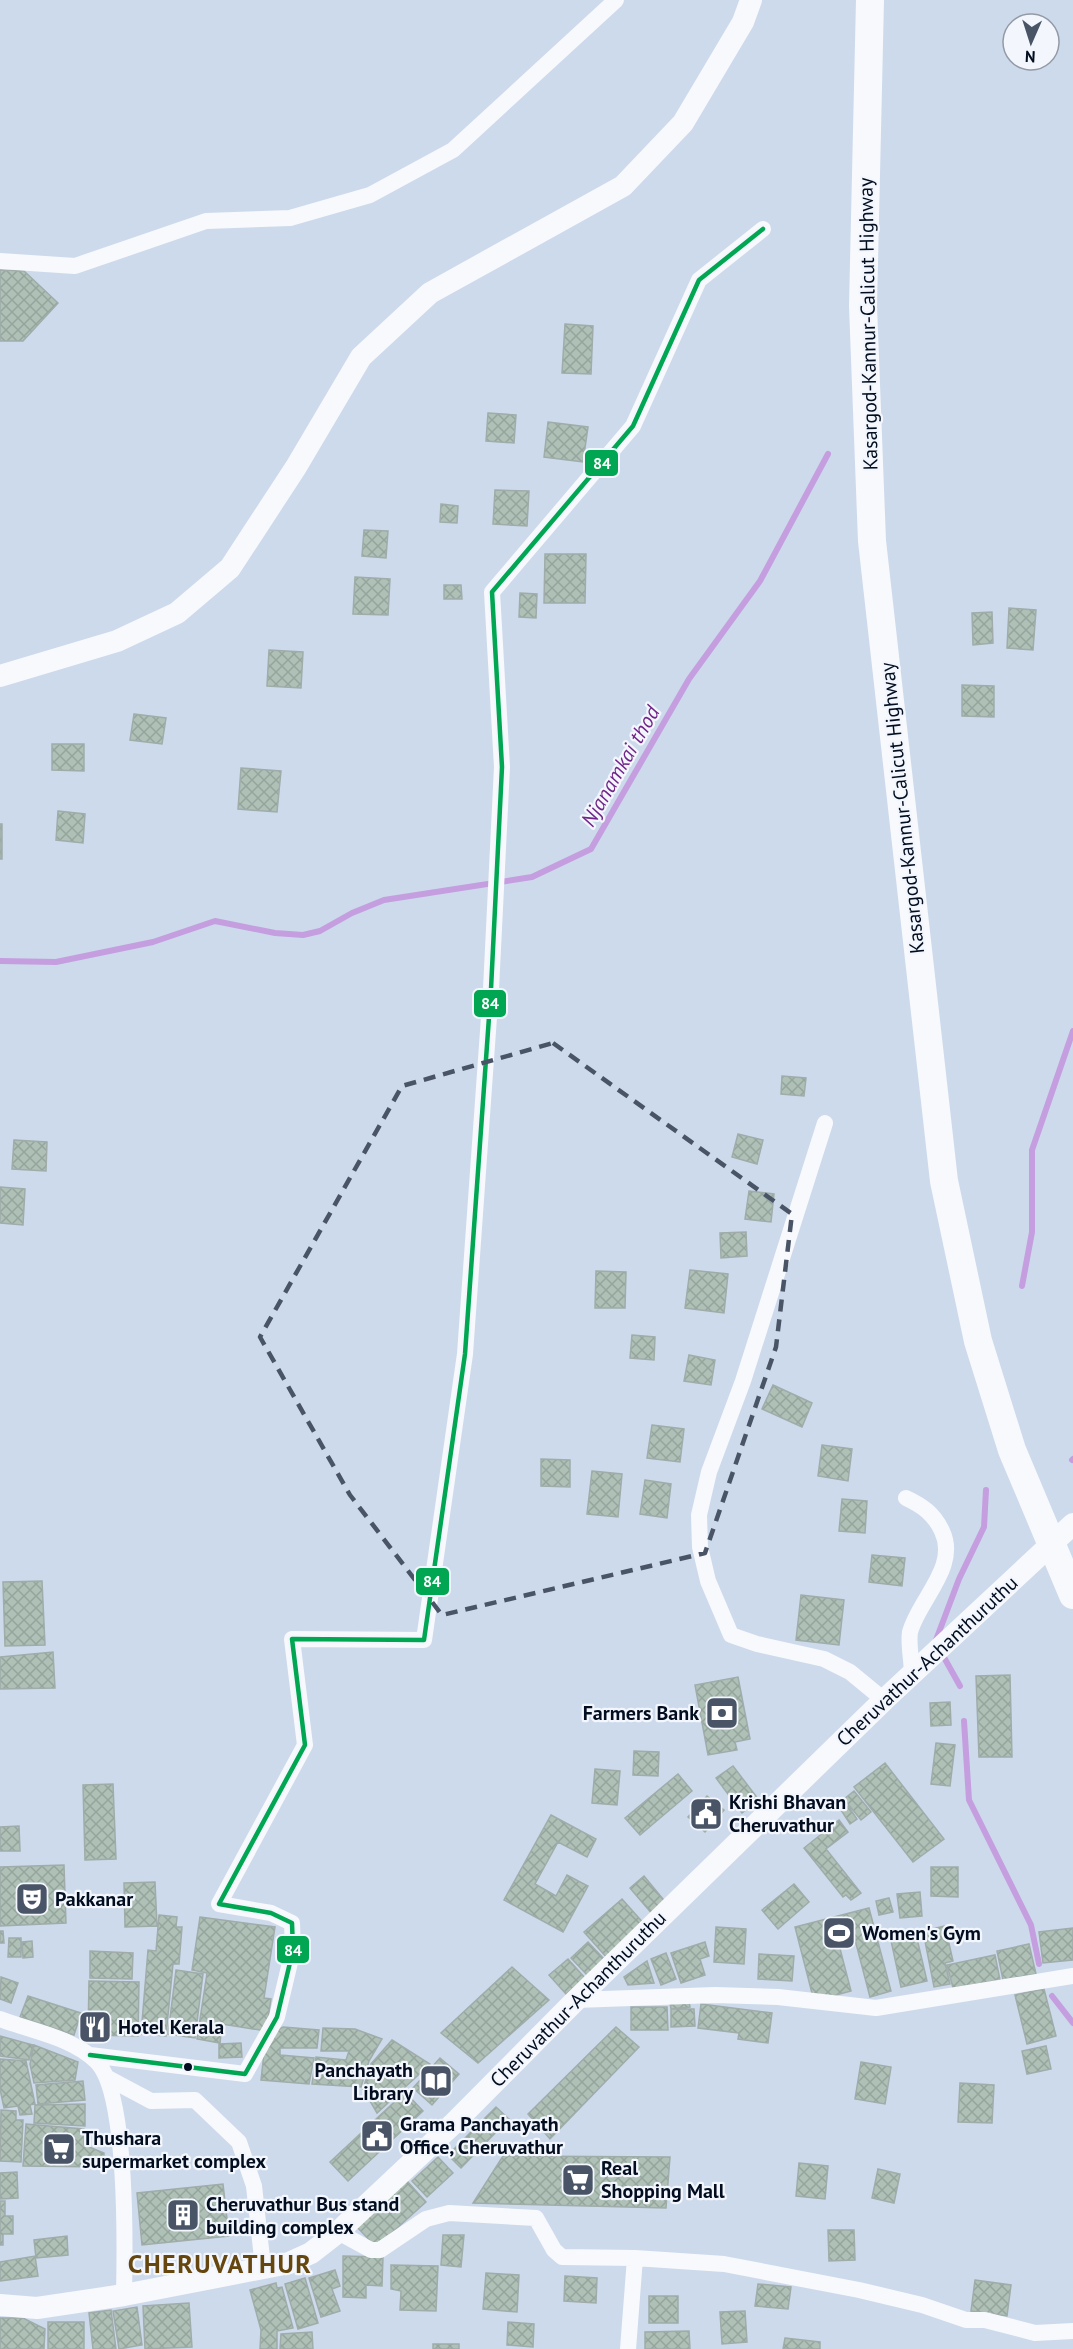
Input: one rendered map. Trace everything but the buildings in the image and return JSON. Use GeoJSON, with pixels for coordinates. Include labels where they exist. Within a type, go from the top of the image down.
{"type":"FeatureCollection","features":[{"type":"Feature","properties":{"kind":"highway","name":"Kasargod-Kannur-Calicut Highway"},"geometry":{"type":"LineString","coordinates":[[870,0],[863,306],[872,541],[944,1181],[978,1341],[1012,1450],[1073,1595]]}},
{"type":"Feature","properties":{"kind":"main road"},"geometry":{"type":"LineString","coordinates":[[0,676],[117,642],[177,613],[230,568],[296,467],[361,357],[430,293],[623,186],[683,123],[742,22],[751,0]]}},
{"type":"Feature","properties":{"kind":"main road","name":"Cheruvathur-Achanthuruthu"},"geometry":{"type":"LineString","coordinates":[[0,2305],[37,2308],[124,2295],[289,2263],[311,2253],[338,2232],[454,2123],[576,2000],[884,1700],[1073,1524]]}},
{"type":"Feature","properties":{"kind":"street"},"geometry":{"type":"LineString","coordinates":[[0,261],[75,266],[206,221],[290,218],[370,195],[453,150],[616,0]]}},
{"type":"Feature","properties":{"kind":"street"},"geometry":{"type":"LineString","coordinates":[[90,2055],[246,2074],[277,2017],[293,1950],[292,1923],[271,1913],[219,1904],[305,1744],[292,1639],[424,1640],[465,1354],[490,1000],[502,767],[492,592],[633,426],[699,280],[763,229]]}},
{"type":"Feature","properties":{"kind":"street"},"geometry":{"type":"LineString","coordinates":[[825,1123],[743,1381],[709,1472],[699,1515],[700,1547],[708,1581],[731,1635],[757,1644],[824,1659],[850,1672],[884,1700]]}},
{"type":"Feature","properties":{"kind":"street"},"geometry":{"type":"LineString","coordinates":[[906,1498],[924,1506],[938,1522],[946,1539],[947,1558],[910,1634],[914,1671]]}},
{"type":"Feature","properties":{"kind":"street"},"geometry":{"type":"LineString","coordinates":[[576,2000],[715,1995],[778,1997],[876,2008],[1073,1976]]}},
{"type":"Feature","properties":{"kind":"street"},"geometry":{"type":"LineString","coordinates":[[0,2019],[70,2044],[99,2063],[108,2078],[118,2131],[126,2238],[124,2295]]}},
{"type":"Feature","properties":{"kind":"street"},"geometry":{"type":"LineString","coordinates":[[108,2078],[151,2101],[195,2100],[239,2142],[254,2186],[263,2267]]}},
{"type":"Feature","properties":{"kind":"street"},"geometry":{"type":"LineString","coordinates":[[338,2232],[371,2250],[380,2250],[426,2219],[449,2213],[536,2218],[554,2250],[562,2257],[634,2258],[724,2264],[870,2292],[922,2305],[966,2320],[985,2320],[1035,2333],[1073,2331]]}},
{"type":"Feature","properties":{"kind":"street"},"geometry":{"type":"LineString","coordinates":[[628,2349],[634,2258]]}},
{"type":"Feature","properties":{"kind":"highlighted area"},"geometry":{"type":"Polygon","coordinates":[[[553,1043],[792,1214],[776,1347],[705,1553],[442,1615],[350,1495],[260,1337],[402,1086],[553,1043]]]}},
{"type":"Feature","properties":{"kind":"waterway","name":"Njanamkai thod"},"geometry":{"type":"LineString","coordinates":[[0,961],[56,962],[153,942],[215,921],[275,933],[303,935],[320,931],[352,913],[384,900],[532,877],[591,849],[689,679],[760,581],[828,454]]}},
{"type":"Feature","properties":{"kind":"waterway"},"geometry":{"type":"LineString","coordinates":[[1022,1286],[1032,1232],[1032,1150],[1073,1031]]}},
{"type":"Feature","properties":{"kind":"waterway"},"geometry":{"type":"LineString","coordinates":[[936,1640],[959,1579],[984,1527],[986,1490]]}},
{"type":"Feature","properties":{"kind":"waterway"},"geometry":{"type":"LineString","coordinates":[[941,1652],[960,1686]]}},
{"type":"Feature","properties":{"kind":"waterway"},"geometry":{"type":"LineString","coordinates":[[964,1721],[969,1800],[1031,1925],[1039,1964]]}},
{"type":"Feature","properties":{"kind":"waterway"},"geometry":{"type":"LineString","coordinates":[[1052,1996],[1073,2023]]}},
{"type":"Feature","properties":{"kind":"transit line","name":"84"},"geometry":{"type":"LineString","coordinates":[[90,2055],[245,2074],[277,2017],[293,1950],[292,1923],[271,1913],[219,1904],[305,1745],[292,1639],[424,1640],[465,1354],[491,989],[502,767],[492,592],[633,426],[699,280],[763,229]]}},
{"type":"Feature","properties":{"kind":"place","name":"Farmers Bank"},"geometry":{"type":"Point","coordinates":[722,1713]}},
{"type":"Feature","properties":{"kind":"place","name":"Krishi Bhavan Cheruvathur"},"geometry":{"type":"Point","coordinates":[706,1814]}},
{"type":"Feature","properties":{"kind":"place","name":"Pakkanar"},"geometry":{"type":"Point","coordinates":[32,1899]}},
{"type":"Feature","properties":{"kind":"place","name":"Women's Gym"},"geometry":{"type":"Point","coordinates":[839,1933]}},
{"type":"Feature","properties":{"kind":"place","name":"Hotel Kerala"},"geometry":{"type":"Point","coordinates":[95,2027]}},
{"type":"Feature","properties":{"kind":"place","name":"Panchayath Library"},"geometry":{"type":"Point","coordinates":[436,2081]}},
{"type":"Feature","properties":{"kind":"place","name":"Grama Panchayath Office, Cheruvathur"},"geometry":{"type":"Point","coordinates":[377,2136]}},
{"type":"Feature","properties":{"kind":"place","name":"Thushara supermarket complex"},"geometry":{"type":"Point","coordinates":[59,2149]}},
{"type":"Feature","properties":{"kind":"place","name":"Real Shopping Mall"},"geometry":{"type":"Point","coordinates":[578,2180]}},
{"type":"Feature","properties":{"kind":"place","name":"Cheruvathur Bus stand building complex"},"geometry":{"type":"Point","coordinates":[183,2215]}},
{"type":"Feature","properties":{"kind":"district","name":"CHERUVATHUR"},"geometry":{"type":"Point","coordinates":[220,2263]}}]}
